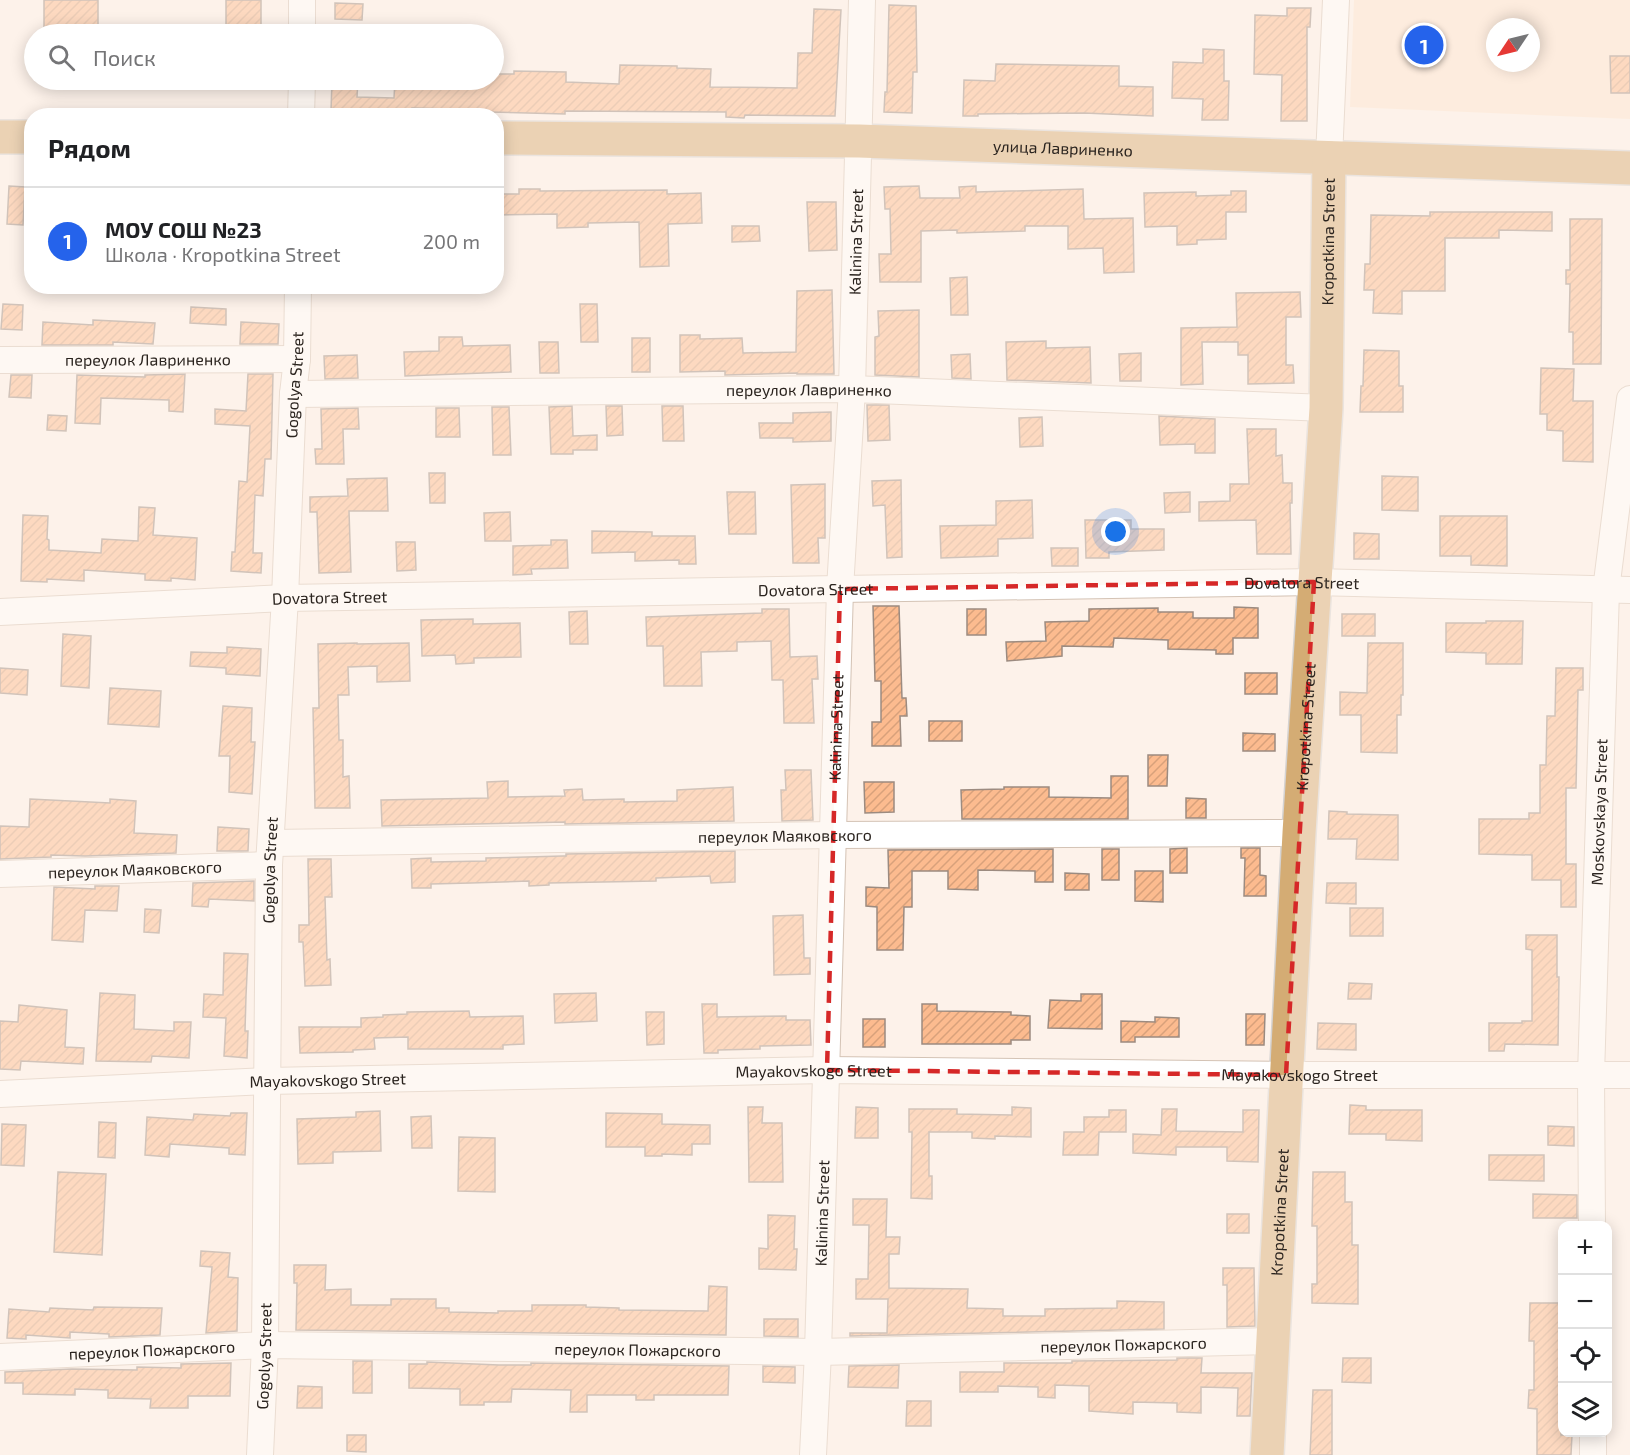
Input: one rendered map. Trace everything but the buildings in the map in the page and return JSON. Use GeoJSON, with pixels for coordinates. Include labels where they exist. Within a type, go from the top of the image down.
{"type":"FeatureCollection","features":[{"type":"Feature","properties":{"kind":"main road"},"geometry":{"type":"LineString","coordinates":[[0,137],[24,137]]}},
{"type":"Feature","properties":{"kind":"main road","name":"улица Лавриненко"},"geometry":{"type":"LineString","coordinates":[[504,138],[859,141],[1630,168]]}},
{"type":"Feature","properties":{"kind":"main road","name":"Kropotkina Street"},"geometry":{"type":"LineString","coordinates":[[1268,1455],[1299,833],[1326,408],[1329,158]]}},
{"type":"Feature","properties":{"kind":"street"},"geometry":{"type":"LineString","coordinates":[[302,0],[302,24]]}},
{"type":"Feature","properties":{"kind":"street","name":"Kalinina Street"},"geometry":{"type":"LineString","coordinates":[[813,1455],[827,1070],[840,589],[852,389],[862,0]]}},
{"type":"Feature","properties":{"kind":"street","name":"Kropotkina Street"},"geometry":{"type":"LineString","coordinates":[[1329,158],[1336,0]]}},
{"type":"Feature","properties":{"kind":"street"},"geometry":{"type":"LineString","coordinates":[[301,108],[302,90]]}},
{"type":"Feature","properties":{"kind":"street","name":"Gogolya Street"},"geometry":{"type":"LineString","coordinates":[[260,1455],[265,1346],[270,854],[285,598],[292,394],[297,359],[298,294]]}},
{"type":"Feature","properties":{"kind":"street","name":"переулок Лавриненко"},"geometry":{"type":"LineString","coordinates":[[0,360],[297,359]]}},
{"type":"Feature","properties":{"kind":"street","name":"переулок Лавриненко"},"geometry":{"type":"LineString","coordinates":[[292,394],[852,389],[1326,408]]}},
{"type":"Feature","properties":{"kind":"street","name":"Moskovskaya Street"},"geometry":{"type":"LineString","coordinates":[[1592,1221],[1592,1075],[1630,399]]}},
{"type":"Feature","properties":{"kind":"street","name":"Dovatora Street"},"geometry":{"type":"LineString","coordinates":[[0,612],[285,598],[1314,582],[1618,590]]}},
{"type":"Feature","properties":{"kind":"street","name":"переулок Маяковского"},"geometry":{"type":"LineString","coordinates":[[0,874],[270,854],[834,835],[1299,833]]}},
{"type":"Feature","properties":{"kind":"street","name":"Mayakovskogo Street"},"geometry":{"type":"LineString","coordinates":[[0,1094],[267,1081],[827,1070],[1286,1075],[1630,1075]]}},
{"type":"Feature","properties":{"kind":"street","name":"переулок Пожарского"},"geometry":{"type":"LineString","coordinates":[[0,1357],[265,1346],[818,1353],[1273,1341]]}},
{"type":"Feature","properties":{"kind":"street"},"geometry":{"type":"LineString","coordinates":[[1593,1437],[1593,1455]]}},
{"type":"Feature","properties":{"kind":"highlighted area"},"geometry":{"type":"Polygon","coordinates":[[[1314,582],[1286,1075],[827,1070],[840,589],[1314,582]]]}},
{"type":"Feature","properties":{"kind":"shaded area"},"geometry":{"type":"Polygon","coordinates":[[[1354,0],[1630,0],[1630,119],[1350,107],[1354,0]]]}},
{"type":"Feature","properties":{"kind":"place","name":"МОУ СОШ №23"},"geometry":{"type":"Point","coordinates":[1424,45]}}]}
